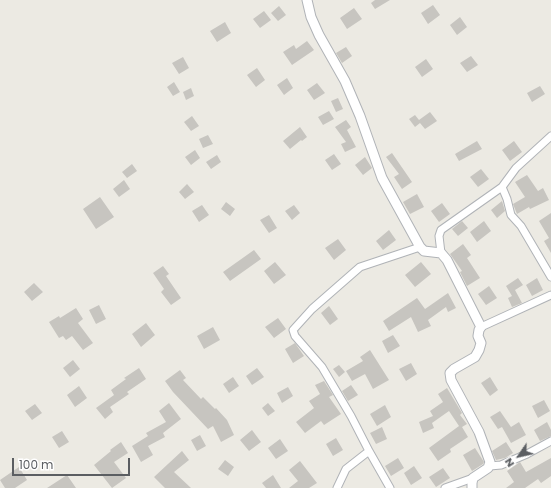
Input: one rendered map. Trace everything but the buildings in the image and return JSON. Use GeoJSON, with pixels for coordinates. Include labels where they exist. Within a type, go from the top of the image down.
{"type":"FeatureCollection","features":[{"type":"Feature","properties":{"kind":"street"},"geometry":{"type":"LineString","coordinates":[[307,0],[311,17],[319,35],[345,81],[360,116],[382,178],[420,247],[424,251],[441,253]]}},
{"type":"Feature","properties":{"kind":"street"},"geometry":{"type":"LineString","coordinates":[[481,327],[447,260],[441,253],[441,230],[502,187],[516,168],[551,136]]}},
{"type":"Feature","properties":{"kind":"street"},"geometry":{"type":"LineString","coordinates":[[502,187],[508,199],[511,215],[521,226],[551,277]]}},
{"type":"Feature","properties":{"kind":"street"},"geometry":{"type":"LineString","coordinates":[[390,488],[351,416],[322,367],[295,336],[293,330],[312,310],[360,267],[420,247]]}},
{"type":"Feature","properties":{"kind":"street"},"geometry":{"type":"LineString","coordinates":[[490,466],[489,458],[479,432],[451,380],[450,373],[474,357],[479,350],[480,343],[478,336],[481,327],[551,295]]}},
{"type":"Feature","properties":{"kind":"street"},"geometry":{"type":"LineString","coordinates":[[445,488],[473,478],[485,471],[490,466],[501,465],[527,454],[551,441]]}},
{"type":"Feature","properties":{"kind":"street"},"geometry":{"type":"LineString","coordinates":[[336,488],[346,469],[369,451]]}},
{"type":"Feature","properties":{"kind":"street"},"geometry":{"type":"LineString","coordinates":[[472,488],[473,478]]}}]}
